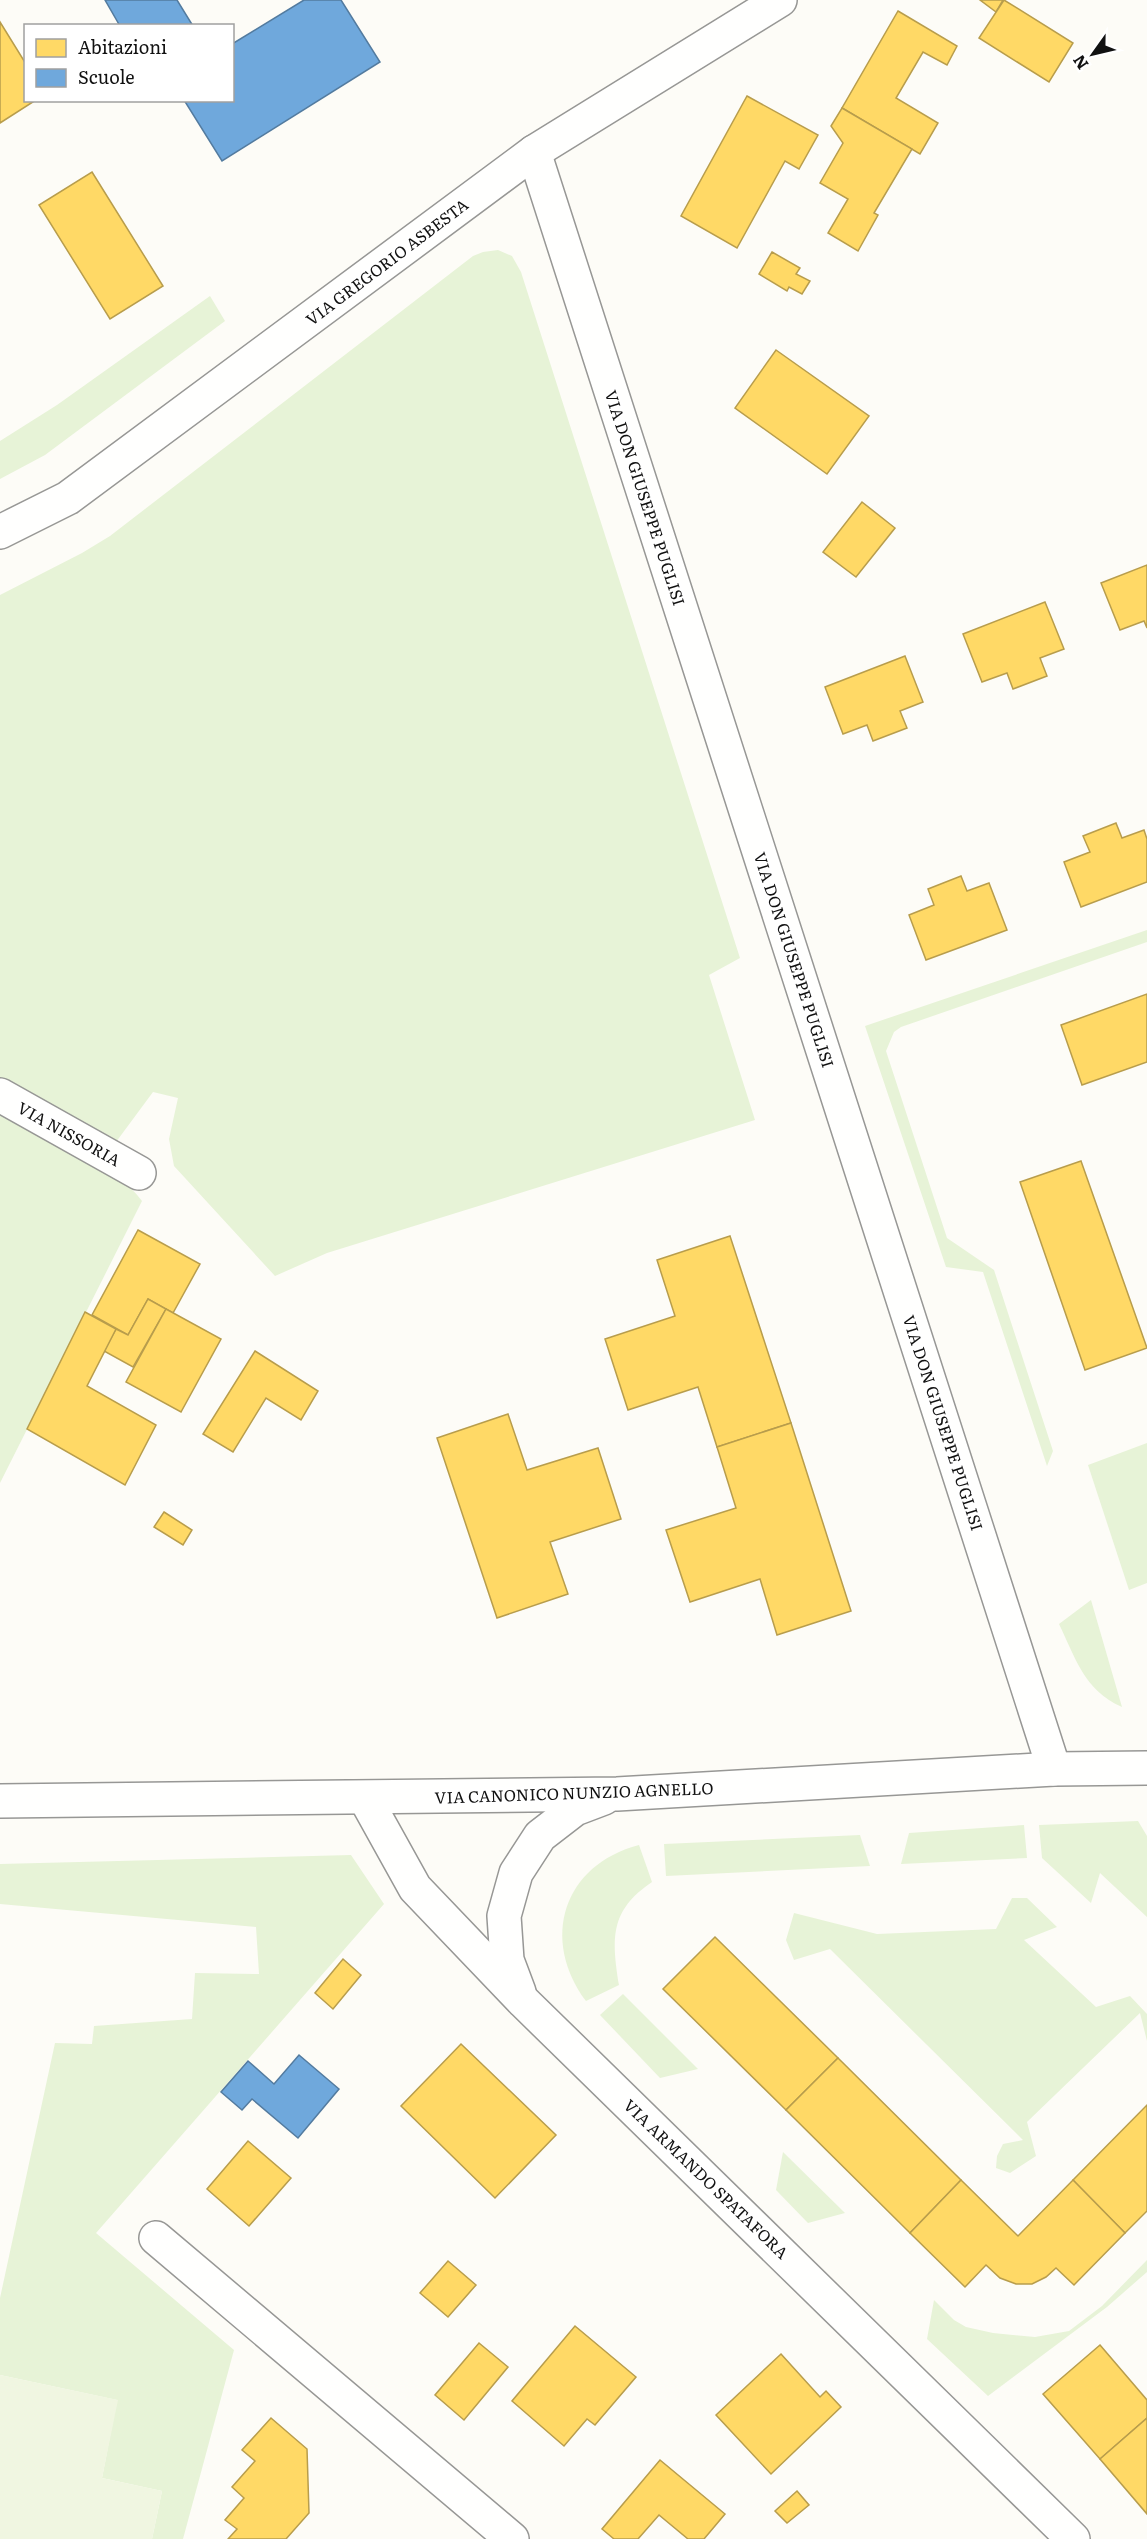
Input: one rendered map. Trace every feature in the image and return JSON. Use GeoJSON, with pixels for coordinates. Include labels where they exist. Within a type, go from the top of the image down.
{"type":"FeatureCollection","features":[{"type":"Feature","properties":{"kind":"street","name":"VIA GREGORIO ASBESTA"},"geometry":{"type":"LineString","coordinates":[[0,532],[68,498],[534,152],[780,0]]}},
{"type":"Feature","properties":{"kind":"street","name":"VIA DON GIUSEPPE PUGLISI"},"geometry":{"type":"LineString","coordinates":[[534,152],[1054,1769]]}},
{"type":"Feature","properties":{"kind":"street","name":"VIA NISSORIA"},"geometry":{"type":"LineString","coordinates":[[0,1095],[139,1173]]}},
{"type":"Feature","properties":{"kind":"street","name":"VIA CANONICO NUNZIO AGNELLO"},"geometry":{"type":"LineString","coordinates":[[0,1801],[617,1794],[1054,1769],[1147,1768]]}},
{"type":"Feature","properties":{"kind":"street"},"geometry":{"type":"LineString","coordinates":[[524,2002],[507,1960],[504,1916],[516,1873],[540,1836],[575,1809],[617,1794]]}},
{"type":"Feature","properties":{"kind":"street","name":"VIA ARMANDO SPATAFORA"},"geometry":{"type":"LineString","coordinates":[[365,1798],[415,1888],[524,2002],[1073,2539]]}},
{"type":"Feature","properties":{"kind":"street"},"geometry":{"type":"LineString","coordinates":[[156,2238],[512,2539]]}},
{"type":"Feature","properties":{"kind":"green space"},"geometry":{"type":"Polygon","coordinates":[[[498,250],[512,256],[521,272],[740,958],[709,975],[755,1120],[327,1253],[275,1276],[174,1166],[169,1139],[178,1098],[153,1092],[116,1142],[0,1078],[0,595],[110,536],[473,256],[498,250]]]}},
{"type":"Feature","properties":{"kind":"green space"},"geometry":{"type":"Polygon","coordinates":[[[210,296],[225,321],[45,455],[0,479],[0,441],[57,405],[210,296]]]}},
{"type":"Feature","properties":{"kind":"green space"},"geometry":{"type":"Polygon","coordinates":[[[1147,930],[1147,942],[901,1027],[894,1032],[886,1051],[947,1238],[994,1270],[1053,1451],[1047,1466],[983,1272],[946,1267],[865,1026],[1147,930]]]}},
{"type":"Feature","properties":{"kind":"green space"},"geometry":{"type":"Polygon","coordinates":[[[0,1110],[97,1163],[131,1188],[142,1201],[0,1483],[0,1110]]]}},
{"type":"Feature","properties":{"kind":"green space"},"geometry":{"type":"Polygon","coordinates":[[[1147,1443],[1147,1583],[1129,1590],[1088,1465],[1147,1443]]]}},
{"type":"Feature","properties":{"kind":"green space"},"geometry":{"type":"Polygon","coordinates":[[[1091,1600],[1122,1707],[1109,1700],[1090,1682],[1076,1661],[1059,1624],[1091,1600]]]}},
{"type":"Feature","properties":{"kind":"green space"},"geometry":{"type":"Polygon","coordinates":[[[1138,1821],[1147,1836],[1147,1917],[1100,1873],[1091,1903],[1042,1858],[1039,1825],[1138,1821]]]}},
{"type":"Feature","properties":{"kind":"green space"},"geometry":{"type":"Polygon","coordinates":[[[1024,1825],[1027,1858],[901,1864],[909,1833],[1024,1825]]]}},
{"type":"Feature","properties":{"kind":"green space"},"geometry":{"type":"Polygon","coordinates":[[[860,1835],[870,1866],[666,1876],[664,1844],[860,1835]]]}},
{"type":"Feature","properties":{"kind":"green space"},"geometry":{"type":"Polygon","coordinates":[[[639,1845],[652,1882],[628,1904],[617,1927],[615,1954],[619,1985],[586,2001],[572,1977],[564,1953],[563,1930],[567,1907],[577,1887],[592,1869],[613,1855],[639,1845]]]}},
{"type":"Feature","properties":{"kind":"green space"},"geometry":{"type":"Polygon","coordinates":[[[351,1855],[384,1904],[96,2233],[234,2350],[183,2539],[152,2539],[162,2491],[102,2478],[117,2400],[0,2375],[0,2298],[55,2043],[92,2044],[94,2026],[192,2019],[195,1973],[259,1974],[256,1927],[0,1904],[0,1864],[351,1855]]]}},
{"type":"Feature","properties":{"kind":"green space"},"geometry":{"type":"Polygon","coordinates":[[[1012,1898],[1027,1898],[1057,1927],[1024,1940],[1096,2007],[1130,1996],[1147,2014],[1147,2041],[1140,2013],[1027,2122],[1036,2156],[1010,2173],[996,2168],[997,2156],[1003,2144],[1023,2140],[830,1949],[794,1960],[786,1940],[794,1913],[877,1934],[996,1929],[1012,1898]]]}},
{"type":"Feature","properties":{"kind":"green space"},"geometry":{"type":"Polygon","coordinates":[[[623,1994],[698,2069],[660,2078],[600,2015],[623,1994]]]}},
{"type":"Feature","properties":{"kind":"green space"},"geometry":{"type":"Polygon","coordinates":[[[783,2152],[845,2213],[808,2223],[776,2190],[783,2152]]]}},
{"type":"Feature","properties":{"kind":"green space"},"geometry":{"type":"Polygon","coordinates":[[[1147,2260],[1147,2272],[1107,2307],[988,2396],[927,2339],[934,2300],[954,2320],[966,2327],[993,2333],[1035,2337],[1069,2331],[1102,2306],[1147,2260]]]}},
{"type":"Feature","properties":{"kind":"green space"},"geometry":{"type":"Polygon","coordinates":[[[0,2375],[118,2400],[102,2478],[162,2491],[152,2539],[0,2539],[0,2375]]]}},
{"type":"Feature","properties":{"kind":"building: Abitazioni"},"geometry":{"type":"Polygon","coordinates":[[[980,0],[1003,0],[996,12],[980,0]]]}},
{"type":"Feature","properties":{"kind":"building: Abitazioni"},"geometry":{"type":"Polygon","coordinates":[[[1004,0],[1073,43],[1049,82],[979,38],[1004,0]]]}},
{"type":"Feature","properties":{"kind":"building: Abitazioni"},"geometry":{"type":"Polygon","coordinates":[[[898,11],[957,46],[947,65],[923,52],[896,98],[938,123],[920,154],[842,108],[898,11]]]}},
{"type":"Feature","properties":{"kind":"building: Abitazioni"},"geometry":{"type":"Polygon","coordinates":[[[0,22],[24,61],[24,102],[33,102],[0,123],[0,22]]]}},
{"type":"Feature","properties":{"kind":"building: Abitazioni"},"geometry":{"type":"Polygon","coordinates":[[[747,96],[818,135],[799,169],[785,161],[737,248],[681,216],[747,96]]]}},
{"type":"Feature","properties":{"kind":"building: Abitazioni"},"geometry":{"type":"Polygon","coordinates":[[[842,108],[912,149],[874,213],[878,215],[858,251],[828,233],[848,199],[820,183],[843,143],[831,126],[842,108]]]}},
{"type":"Feature","properties":{"kind":"building: Abitazioni"},"geometry":{"type":"Polygon","coordinates":[[[92,172],[163,286],[110,319],[39,205],[92,172]]]}},
{"type":"Feature","properties":{"kind":"building: Abitazioni"},"geometry":{"type":"Polygon","coordinates":[[[772,252],[800,268],[796,274],[810,281],[802,294],[789,287],[787,291],[759,274],[772,252]]]}},
{"type":"Feature","properties":{"kind":"building: Abitazioni"},"geometry":{"type":"Polygon","coordinates":[[[776,350],[869,416],[827,474],[735,408],[776,350]]]}},
{"type":"Feature","properties":{"kind":"building: Abitazioni"},"geometry":{"type":"Polygon","coordinates":[[[862,502],[895,528],[856,577],[823,552],[862,502]]]}},
{"type":"Feature","properties":{"kind":"building: Abitazioni"},"geometry":{"type":"Polygon","coordinates":[[[1147,565],[1147,628],[1144,621],[1120,630],[1101,583],[1147,565]]]}},
{"type":"Feature","properties":{"kind":"building: Abitazioni"},"geometry":{"type":"Polygon","coordinates":[[[1045,602],[1064,649],[1040,658],[1047,676],[1013,689],[1007,673],[982,682],[963,634],[1045,602]]]}},
{"type":"Feature","properties":{"kind":"building: Abitazioni"},"geometry":{"type":"Polygon","coordinates":[[[905,656],[923,702],[900,711],[907,728],[873,741],[867,725],[843,734],[825,687],[905,656]]]}},
{"type":"Feature","properties":{"kind":"building: Abitazioni"},"geometry":{"type":"Polygon","coordinates":[[[1116,823],[1122,838],[1144,830],[1147,839],[1147,882],[1081,907],[1064,862],[1090,852],[1083,836],[1116,823]]]}},
{"type":"Feature","properties":{"kind":"building: Abitazioni"},"geometry":{"type":"Polygon","coordinates":[[[961,876],[967,891],[989,883],[1007,930],[926,960],[909,915],[934,905],[928,889],[961,876]]]}},
{"type":"Feature","properties":{"kind":"building: Abitazioni"},"geometry":{"type":"Polygon","coordinates":[[[1147,994],[1147,1062],[1082,1085],[1061,1025],[1147,994]]]}},
{"type":"Feature","properties":{"kind":"building: Abitazioni"},"geometry":{"type":"Polygon","coordinates":[[[1081,1161],[1147,1348],[1085,1370],[1020,1182],[1081,1161]]]}},
{"type":"Feature","properties":{"kind":"building: Abitazioni"},"geometry":{"type":"Polygon","coordinates":[[[138,1230],[200,1264],[173,1313],[148,1299],[128,1335],[92,1315],[138,1230]]]}},
{"type":"Feature","properties":{"kind":"building: Abitazioni"},"geometry":{"type":"Polygon","coordinates":[[[730,1236],[791,1423],[717,1447],[698,1387],[628,1410],[605,1339],[675,1316],[657,1260],[730,1236]]]}},
{"type":"Feature","properties":{"kind":"building: Abitazioni"},"geometry":{"type":"Polygon","coordinates":[[[148,1299],[166,1309],[133,1367],[104,1351],[116,1329],[128,1335],[148,1299]]]}},
{"type":"Feature","properties":{"kind":"building: Abitazioni"},"geometry":{"type":"Polygon","coordinates":[[[166,1309],[221,1339],[181,1412],[126,1382],[166,1309]]]}},
{"type":"Feature","properties":{"kind":"building: Abitazioni"},"geometry":{"type":"Polygon","coordinates":[[[85,1312],[116,1329],[87,1386],[156,1425],[125,1485],[27,1429],[85,1312]]]}},
{"type":"Feature","properties":{"kind":"building: Abitazioni"},"geometry":{"type":"Polygon","coordinates":[[[255,1351],[318,1391],[301,1420],[266,1398],[233,1452],[203,1434],[255,1351]]]}},
{"type":"Feature","properties":{"kind":"building: Abitazioni"},"geometry":{"type":"Polygon","coordinates":[[[508,1414],[527,1470],[598,1448],[621,1519],[550,1542],[568,1594],[497,1618],[437,1438],[508,1414]]]}},
{"type":"Feature","properties":{"kind":"building: Abitazioni"},"geometry":{"type":"Polygon","coordinates":[[[791,1423],[851,1611],[777,1635],[760,1579],[690,1602],[666,1530],[736,1508],[717,1447],[791,1423]]]}},
{"type":"Feature","properties":{"kind":"building: Abitazioni"},"geometry":{"type":"Polygon","coordinates":[[[164,1512],[192,1530],[183,1545],[154,1527],[164,1512]]]}},
{"type":"Feature","properties":{"kind":"building: Abitazioni"},"geometry":{"type":"Polygon","coordinates":[[[715,1937],[838,2058],[786,2110],[663,1989],[715,1937]]]}},
{"type":"Feature","properties":{"kind":"building: Abitazioni"},"geometry":{"type":"Polygon","coordinates":[[[343,1959],[361,1975],[333,2009],[315,1993],[343,1959]]]}},
{"type":"Feature","properties":{"kind":"building: Abitazioni"},"geometry":{"type":"Polygon","coordinates":[[[461,2044],[556,2135],[495,2198],[401,2106],[461,2044]]]}},
{"type":"Feature","properties":{"kind":"building: Abitazioni"},"geometry":{"type":"Polygon","coordinates":[[[838,2058],[961,2180],[910,2233],[786,2110],[838,2058]]]}},
{"type":"Feature","properties":{"kind":"building: Abitazioni"},"geometry":{"type":"Polygon","coordinates":[[[1147,2105],[1147,2211],[1125,2233],[1073,2180],[1147,2105]]]}},
{"type":"Feature","properties":{"kind":"building: Abitazioni"},"geometry":{"type":"Polygon","coordinates":[[[248,2141],[291,2178],[249,2226],[207,2189],[248,2141]]]}},
{"type":"Feature","properties":{"kind":"building: Abitazioni"},"geometry":{"type":"Polygon","coordinates":[[[961,2180],[1018,2236],[1073,2180],[1125,2233],[1074,2285],[1056,2268],[1046,2277],[1032,2284],[1016,2284],[1000,2278],[986,2265],[965,2287],[910,2233],[961,2180]]]}},
{"type":"Feature","properties":{"kind":"building: Abitazioni"},"geometry":{"type":"Polygon","coordinates":[[[448,2261],[476,2285],[448,2317],[420,2293],[448,2261]]]}},
{"type":"Feature","properties":{"kind":"building: Abitazioni"},"geometry":{"type":"Polygon","coordinates":[[[575,2326],[636,2377],[595,2425],[587,2419],[564,2446],[512,2401],[575,2326]]]}},
{"type":"Feature","properties":{"kind":"building: Abitazioni"},"geometry":{"type":"Polygon","coordinates":[[[479,2343],[508,2367],[464,2420],[435,2395],[479,2343]]]}},
{"type":"Feature","properties":{"kind":"building: Abitazioni"},"geometry":{"type":"Polygon","coordinates":[[[1100,2345],[1147,2400],[1147,2418],[1100,2459],[1043,2394],[1100,2345]]]}},
{"type":"Feature","properties":{"kind":"building: Abitazioni"},"geometry":{"type":"Polygon","coordinates":[[[781,2354],[820,2397],[826,2391],[841,2407],[771,2474],[716,2415],[781,2354]]]}},
{"type":"Feature","properties":{"kind":"building: Abitazioni"},"geometry":{"type":"Polygon","coordinates":[[[271,2418],[307,2449],[309,2513],[286,2539],[228,2539],[237,2529],[225,2520],[244,2498],[232,2487],[255,2461],[242,2450],[271,2418]]]}},
{"type":"Feature","properties":{"kind":"building: Abitazioni"},"geometry":{"type":"Polygon","coordinates":[[[1147,2418],[1147,2514],[1100,2459],[1147,2418]]]}},
{"type":"Feature","properties":{"kind":"building: Abitazioni"},"geometry":{"type":"Polygon","coordinates":[[[660,2460],[725,2514],[704,2539],[688,2539],[659,2515],[638,2539],[614,2539],[602,2529],[660,2460]]]}},
{"type":"Feature","properties":{"kind":"building: Abitazioni"},"geometry":{"type":"Polygon","coordinates":[[[797,2491],[809,2505],[787,2523],[775,2511],[797,2491]]]}},
{"type":"Feature","properties":{"kind":"building: Scuole"},"geometry":{"type":"Polygon","coordinates":[[[105,0],[177,0],[192,24],[119,24],[105,0]]]}},
{"type":"Feature","properties":{"kind":"building: Scuole"},"geometry":{"type":"Polygon","coordinates":[[[304,0],[341,0],[380,62],[222,161],[185,102],[234,102],[234,43],[304,0]]]}},
{"type":"Feature","properties":{"kind":"building: Scuole"},"geometry":{"type":"Polygon","coordinates":[[[299,2055],[339,2089],[298,2138],[252,2099],[242,2110],[221,2092],[248,2061],[274,2084],[299,2055]]]}}]}
